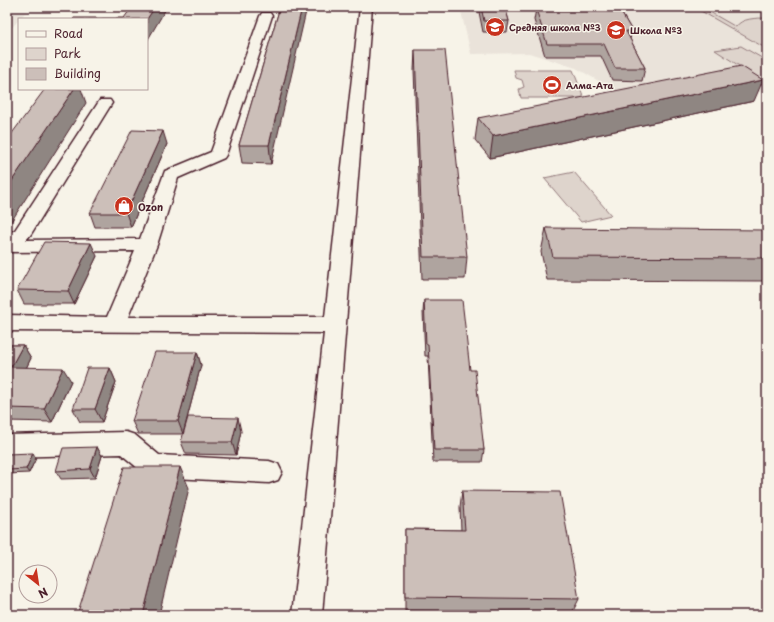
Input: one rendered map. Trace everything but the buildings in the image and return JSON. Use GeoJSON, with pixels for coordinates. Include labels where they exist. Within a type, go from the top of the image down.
{"type":"FeatureCollection","features":[{"type":"Feature","properties":{"kind":"street"},"geometry":{"type":"LineString","coordinates":[[307,615],[366,7]]}},
{"type":"Feature","properties":{"kind":"street"},"geometry":{"type":"LineString","coordinates":[[114,325],[147,245],[171,175],[218,155],[266,16]]}},
{"type":"Feature","properties":{"kind":"street"},"geometry":{"type":"LineString","coordinates":[[7,241],[22,234],[104,102]]}},
{"type":"Feature","properties":{"kind":"street"},"geometry":{"type":"LineString","coordinates":[[7,246],[147,245]]}},
{"type":"Feature","properties":{"kind":"street"},"geometry":{"type":"LineString","coordinates":[[7,323],[114,325],[335,325]]}},
{"type":"Feature","properties":{"kind":"street"},"geometry":{"type":"LineString","coordinates":[[7,446],[126,443],[154,466],[269,472]]}},
{"type":"Feature","properties":{"kind":"shaded area","name":"Школа №3"},"geometry":{"type":"Polygon","coordinates":[[[460,7],[767,7],[767,96],[734,78],[630,99],[576,68],[529,53],[471,54],[460,7]]]}},
{"type":"Feature","properties":{"kind":"shaded area"},"geometry":{"type":"Polygon","coordinates":[[[7,13],[25,13],[20,18],[18,18],[18,21],[7,33],[7,13]]]}},
{"type":"Feature","properties":{"kind":"green space"},"geometry":{"type":"Polygon","coordinates":[[[694,7],[701,7],[736,27],[745,20],[767,18],[767,49],[694,7]]]}},
{"type":"Feature","properties":{"kind":"green space"},"geometry":{"type":"Polygon","coordinates":[[[741,46],[767,61],[767,84],[715,50],[741,46]]]}},
{"type":"Feature","properties":{"kind":"green space","name":"Алма-Ата"},"geometry":{"type":"Polygon","coordinates":[[[514,70],[573,70],[584,98],[521,98],[519,89],[524,87],[522,80],[516,78],[514,70]]]}},
{"type":"Feature","properties":{"kind":"green space"},"geometry":{"type":"Polygon","coordinates":[[[574,172],[611,215],[581,222],[544,178],[574,172]]]}},
{"type":"Feature","properties":{"kind":"place","name":"Средняя школа №3"},"geometry":{"type":"Point","coordinates":[495,27]}},
{"type":"Feature","properties":{"kind":"place","name":"Школа №3"},"geometry":{"type":"Point","coordinates":[616,30]}},
{"type":"Feature","properties":{"kind":"place","name":"Алма-Ата"},"geometry":{"type":"Point","coordinates":[552,85]}},
{"type":"Feature","properties":{"kind":"place","name":"Ozon"},"geometry":{"type":"Point","coordinates":[124,206]}}]}
